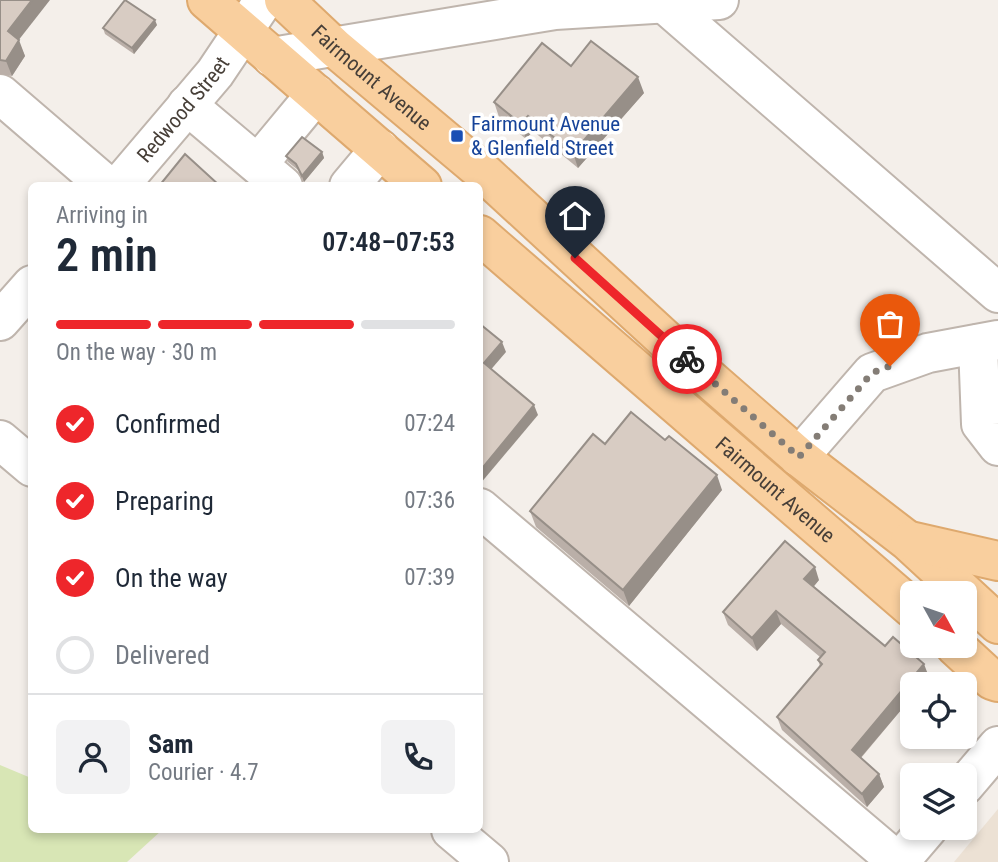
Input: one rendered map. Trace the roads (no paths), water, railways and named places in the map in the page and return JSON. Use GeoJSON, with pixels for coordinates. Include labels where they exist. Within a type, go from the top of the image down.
{"type":"FeatureCollection","features":[{"type":"Feature","properties":{"kind":"main road"},"geometry":{"type":"LineString","coordinates":[[207,0],[246,10],[272,57],[417,182]]}},
{"type":"Feature","properties":{"kind":"main road","name":"Fairmount Avenue"},"geometry":{"type":"LineString","coordinates":[[284,0],[335,48],[484,173],[629,308],[799,457],[908,541],[998,624]]}},
{"type":"Feature","properties":{"kind":"main road","name":"Fairmount Avenue"},"geometry":{"type":"LineString","coordinates":[[483,238],[900,598]]}},
{"type":"Feature","properties":{"kind":"main road"},"geometry":{"type":"LineString","coordinates":[[908,541],[998,561]]}},
{"type":"Feature","properties":{"kind":"main road"},"geometry":{"type":"LineString","coordinates":[[968,658],[992,680],[998,681]]}},
{"type":"Feature","properties":{"kind":"street"},"geometry":{"type":"LineString","coordinates":[[272,57],[335,48],[554,5],[666,5],[719,0]]}},
{"type":"Feature","properties":{"kind":"street"},"geometry":{"type":"LineString","coordinates":[[666,5],[998,293]]}},
{"type":"Feature","properties":{"kind":"street","name":"Redwood Street"},"geometry":{"type":"LineString","coordinates":[[122,182],[215,73],[246,10]]}},
{"type":"Feature","properties":{"kind":"street"},"geometry":{"type":"LineString","coordinates":[[0,94],[102,182]]}},
{"type":"Feature","properties":{"kind":"street"},"geometry":{"type":"LineString","coordinates":[[187,105],[271,175],[316,94]]}},
{"type":"Feature","properties":{"kind":"street"},"geometry":{"type":"LineString","coordinates":[[352,182],[380,149]]}},
{"type":"Feature","properties":{"kind":"street"},"geometry":{"type":"LineString","coordinates":[[0,321],[28,290]]}},
{"type":"Feature","properties":{"kind":"street"},"geometry":{"type":"LineString","coordinates":[[799,457],[872,373],[928,353],[988,342],[981,425],[998,446]]}},
{"type":"Feature","properties":{"kind":"street"},"geometry":{"type":"LineString","coordinates":[[0,440],[28,464]]}},
{"type":"Feature","properties":{"kind":"street"},"geometry":{"type":"LineString","coordinates":[[483,511],[899,862],[918,840]]}},
{"type":"Feature","properties":{"kind":"street"},"geometry":{"type":"LineString","coordinates":[[977,771],[998,746]]}},
{"type":"Feature","properties":{"kind":"street"},"geometry":{"type":"LineString","coordinates":[[455,833],[489,862]]}},
{"type":"Feature","properties":{"kind":"place","name":"Fairmount Avenue & Glenfield Street"},"geometry":{"type":"Point","coordinates":[457,136]}}]}
